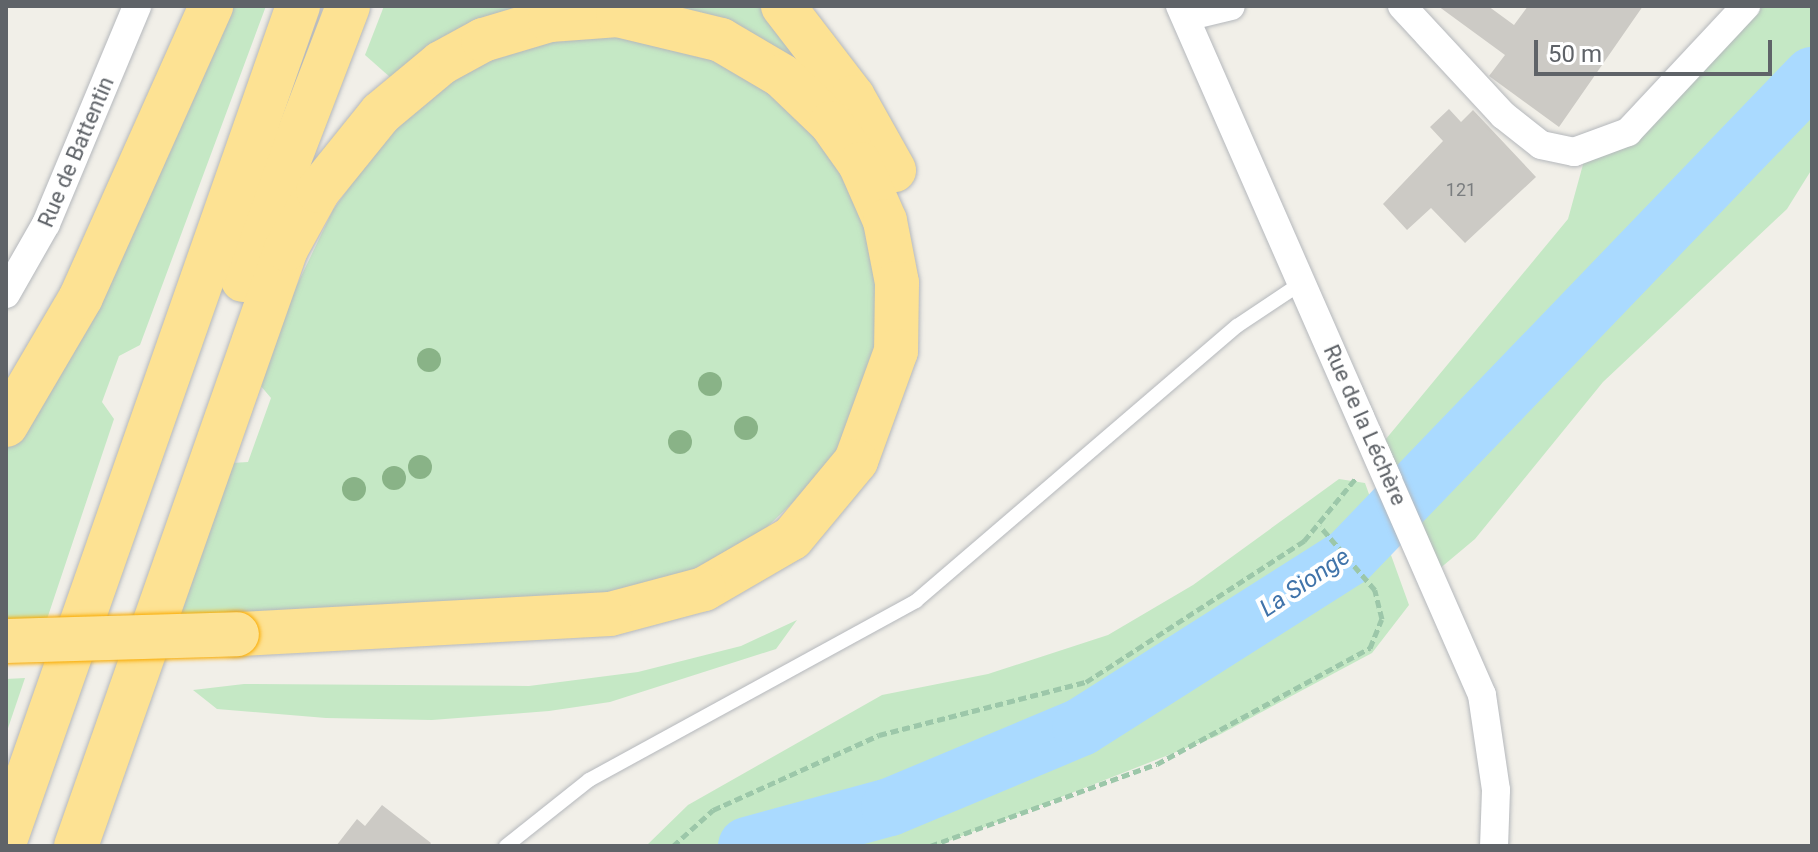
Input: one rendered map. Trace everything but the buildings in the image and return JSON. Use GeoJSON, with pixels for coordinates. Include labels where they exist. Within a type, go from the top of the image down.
{"type":"FeatureCollection","features":[{"type":"Feature","properties":{"kind":"highway"},"geometry":{"type":"LineString","coordinates":[[6,425],[81,297],[211,6]]}},
{"type":"Feature","properties":{"kind":"highway"},"geometry":{"type":"LineString","coordinates":[[6,838],[298,6]]}},
{"type":"Feature","properties":{"kind":"highway"},"geometry":{"type":"LineString","coordinates":[[51,846],[230,313],[348,6]]}},
{"type":"Feature","properties":{"kind":"highway"},"geometry":{"type":"LineString","coordinates":[[6,641],[523,651],[648,636],[710,617],[776,585],[861,507],[912,404],[925,335],[922,264],[881,143],[783,6]]}},
{"type":"Feature","properties":{"kind":"highway"},"geometry":{"type":"LineString","coordinates":[[6,666],[233,646],[610,614],[704,589],[792,538],[842,484],[868,440],[897,340],[897,283],[885,221],[860,164],[831,123],[782,76],[721,40],[618,15],[550,20],[483,40],[441,63],[381,113],[318,191],[286,249],[76,846]]}},
{"type":"Feature","properties":{"kind":"street","name":"Rue de Battentin"},"geometry":{"type":"LineString","coordinates":[[6,294],[46,224],[137,6]]}},
{"type":"Feature","properties":{"kind":"street","name":"Rue de la Léchère"},"geometry":{"type":"LineString","coordinates":[[1231,6],[1183,11],[1432,575],[1485,710],[1496,790],[1494,846]]}},
{"type":"Feature","properties":{"kind":"street"},"geometry":{"type":"LineString","coordinates":[[1402,6],[1488,100],[1541,145],[1587,150],[1628,132],[1746,6]]}},
{"type":"Feature","properties":{"kind":"lane"},"geometry":{"type":"LineString","coordinates":[[506,846],[589,780],[936,587],[1237,326],[1303,282]]}},
{"type":"Feature","properties":{"kind":"path"},"geometry":{"type":"LineString","coordinates":[[673,846],[713,810],[879,735],[1086,682],[1320,526],[1376,451]]}},
{"type":"Feature","properties":{"kind":"path"},"geometry":{"type":"LineString","coordinates":[[930,846],[1157,764],[1370,648],[1382,619],[1375,590],[1320,526]]}},
{"type":"Feature","properties":{"kind":"green space"},"geometry":{"type":"Polygon","coordinates":[[[229,6],[266,6],[140,345],[119,356],[102,402],[114,419],[44,628],[6,628],[6,447],[229,6]]]}},
{"type":"Feature","properties":{"kind":"green space"},"geometry":{"type":"Polygon","coordinates":[[[384,6],[551,6],[391,78],[365,55],[384,6]]]}},
{"type":"Feature","properties":{"kind":"green space"},"geometry":{"type":"Polygon","coordinates":[[[648,6],[768,6],[841,101],[648,6]]]}},
{"type":"Feature","properties":{"kind":"green space"},"geometry":{"type":"Polygon","coordinates":[[[1746,6],[1812,6],[1812,169],[1787,209],[1603,382],[1475,539],[1432,575],[1376,451],[1568,219],[1587,150],[1746,6]]]}},
{"type":"Feature","properties":{"kind":"green space"},"geometry":{"type":"Polygon","coordinates":[[[621,35],[693,49],[751,77],[798,115],[840,170],[867,232],[878,290],[873,362],[858,415],[826,471],[747,546],[700,570],[597,596],[177,624],[232,463],[248,462],[271,398],[260,385],[296,287],[333,210],[378,147],[440,87],[499,55],[565,37],[621,35]]]}},
{"type":"Feature","properties":{"kind":"green space"},"geometry":{"type":"Polygon","coordinates":[[[1339,479],[1365,483],[1409,605],[1372,653],[1217,736],[936,846],[646,846],[688,805],[882,695],[988,674],[1108,635],[1193,585],[1339,479]]]}},
{"type":"Feature","properties":{"kind":"green space"},"geometry":{"type":"Polygon","coordinates":[[[797,620],[776,649],[610,702],[549,711],[432,720],[326,718],[217,709],[193,690],[244,684],[529,686],[638,672],[741,646],[797,620]]]}},
{"type":"Feature","properties":{"kind":"green space"},"geometry":{"type":"Polygon","coordinates":[[[25,678],[6,734],[6,679],[25,678]]]}},
{"type":"Feature","properties":{"kind":"waterway","name":"La Sionge"},"geometry":{"type":"LineString","coordinates":[[747,846],[890,807],[1081,727],[1349,557],[1812,76]]}}]}
